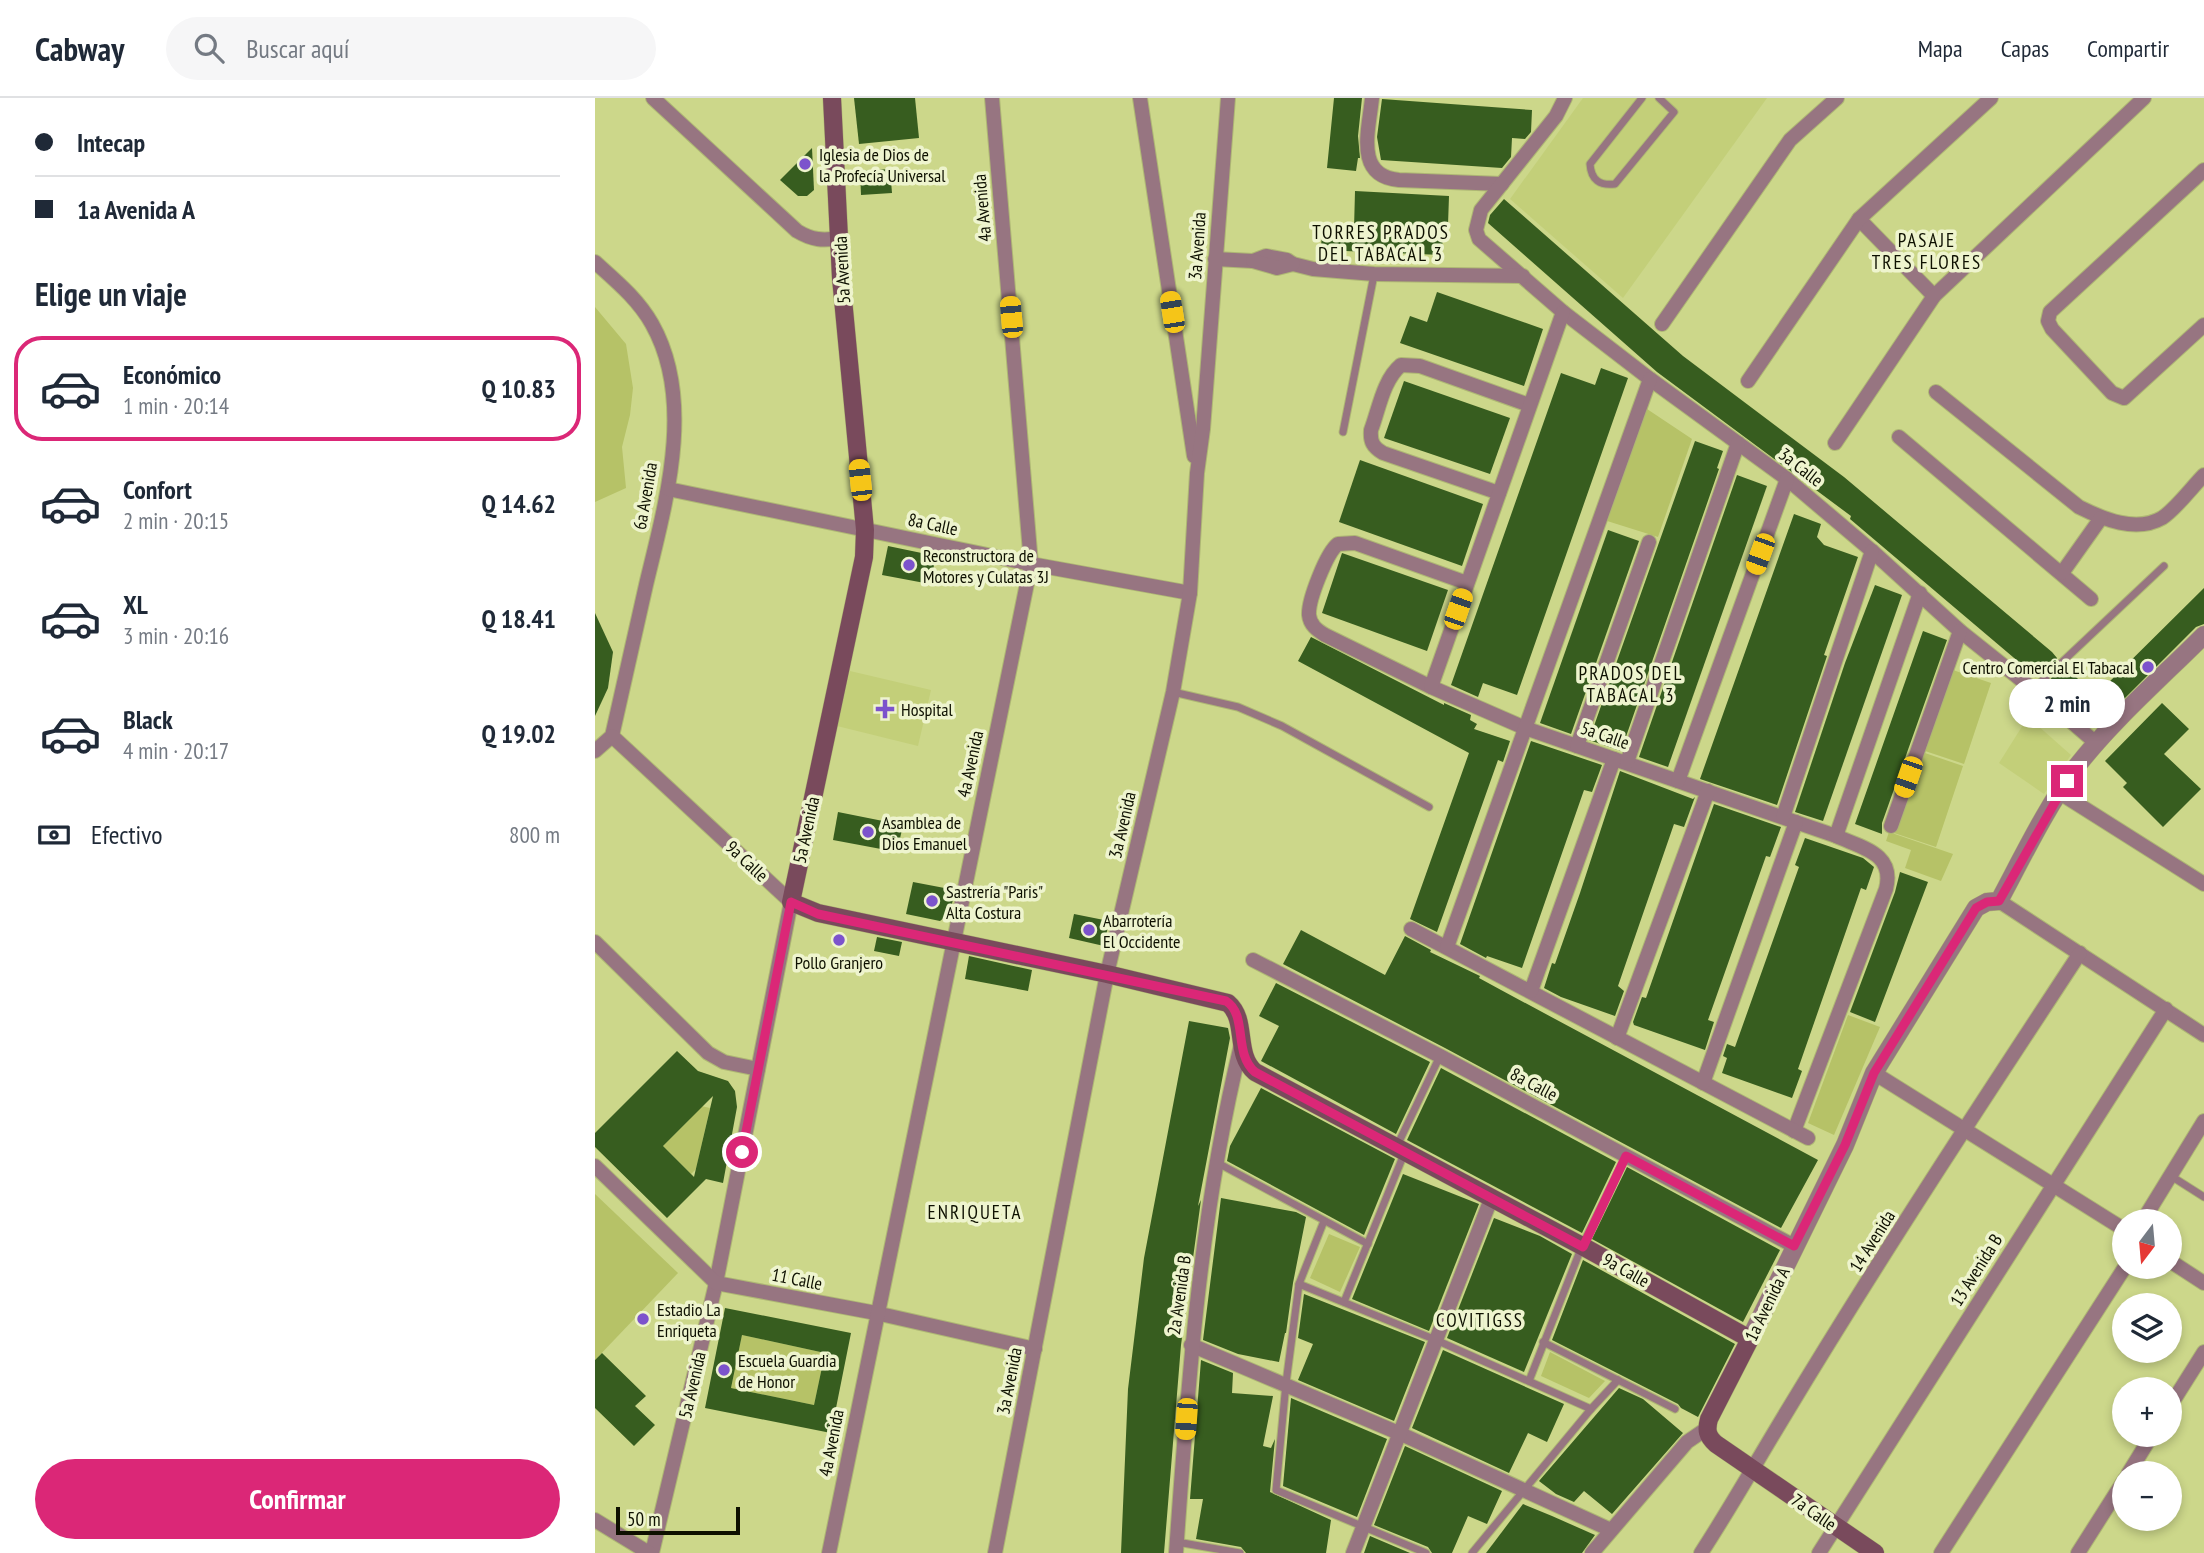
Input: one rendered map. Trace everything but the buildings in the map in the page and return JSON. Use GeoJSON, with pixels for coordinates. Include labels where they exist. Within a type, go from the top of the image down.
{"type":"FeatureCollection","features":[{"type":"Feature","properties":{"kind":"main road","name":"5a Avenida"},"geometry":{"type":"LineString","coordinates":[[791,902],[864,557],[865,530],[841,278],[832,98]]}},
{"type":"Feature","properties":{"kind":"main road","name":"9a Calle"},"geometry":{"type":"LineString","coordinates":[[791,902],[818,914],[1226,1001],[1236,1011],[1245,1062],[1255,1072],[1749,1339]]}},
{"type":"Feature","properties":{"kind":"main road","name":"1a Avenida A"},"geometry":{"type":"LineString","coordinates":[[1706,1429],[1749,1339]]}},
{"type":"Feature","properties":{"kind":"main road"},"geometry":{"type":"LineString","coordinates":[[1706,1429],[1713,1441],[1754,1470]]}},
{"type":"Feature","properties":{"kind":"main road","name":"7a Calle"},"geometry":{"type":"LineString","coordinates":[[1754,1470],[1875,1553]]}},
{"type":"Feature","properties":{"kind":"street"},"geometry":{"type":"LineString","coordinates":[[653,98],[797,231],[809,238],[824,241],[839,238]]}},
{"type":"Feature","properties":{"kind":"street","name":"4a Avenida"},"geometry":{"type":"LineString","coordinates":[[828,1553],[1031,564],[992,98]]}},
{"type":"Feature","properties":{"kind":"street"},"geometry":{"type":"LineString","coordinates":[[1140,98],[1197,473]]}},
{"type":"Feature","properties":{"kind":"street","name":"3a Avenida"},"geometry":{"type":"LineString","coordinates":[[995,1553],[1107,974],[1173,692],[1190,593],[1197,473],[1203,429],[1228,98]]}},
{"type":"Feature","properties":{"kind":"street"},"geometry":{"type":"LineString","coordinates":[[1372,98],[1367,152],[1370,165],[1377,174],[1387,179],[1399,180],[1502,184],[1556,116],[1565,98]]}},
{"type":"Feature","properties":{"kind":"street"},"geometry":{"type":"LineString","coordinates":[[1662,324],[1790,141],[1837,98]]}},
{"type":"Feature","properties":{"kind":"street"},"geometry":{"type":"LineString","coordinates":[[1748,381],[1859,219],[1991,98]]}},
{"type":"Feature","properties":{"kind":"street"},"geometry":{"type":"LineString","coordinates":[[1835,443],[1934,296],[2144,98]]}},
{"type":"Feature","properties":{"kind":"street"},"geometry":{"type":"LineString","coordinates":[[2204,170],[2050,312],[2048,321],[2052,329],[2112,393],[2124,398],[2204,325]]}},
{"type":"Feature","properties":{"kind":"street","name":"3a Calle"},"geometry":{"type":"LineString","coordinates":[[1502,184],[1481,210],[1476,230],[1479,239],[1487,248],[1563,312],[1650,379],[1787,479],[1920,593],[1960,631],[2096,743]]}},
{"type":"Feature","properties":{"kind":"street"},"geometry":{"type":"LineString","coordinates":[[1859,219],[1934,296]]}},
{"type":"Feature","properties":{"kind":"street"},"geometry":{"type":"LineString","coordinates":[[1215,259],[1255,260],[1277,268],[1293,264],[1313,269],[1374,274],[1523,276]]}},
{"type":"Feature","properties":{"kind":"street","name":"6a Avenida"},"geometry":{"type":"LineString","coordinates":[[595,261],[638,303],[653,326],[669,368],[674,434],[668,489],[612,736]]}},
{"type":"Feature","properties":{"kind":"street"},"geometry":{"type":"LineString","coordinates":[[1431,687],[1563,312]]}},
{"type":"Feature","properties":{"kind":"street"},"geometry":{"type":"LineString","coordinates":[[1499,493],[1383,453],[1373,445],[1371,430],[1388,381],[1401,365],[1420,366],[1529,405]]}},
{"type":"Feature","properties":{"kind":"street"},"geometry":{"type":"LineString","coordinates":[[1447,947],[1650,379]]}},
{"type":"Feature","properties":{"kind":"street"},"geometry":{"type":"LineString","coordinates":[[1936,392],[2079,507],[2101,518],[2146,524],[2162,517],[2204,475]]}},
{"type":"Feature","properties":{"kind":"street"},"geometry":{"type":"LineString","coordinates":[[1899,438],[2091,599]]}},
{"type":"Feature","properties":{"kind":"street"},"geometry":{"type":"LineString","coordinates":[[1531,992],[1621,761],[1738,443]]}},
{"type":"Feature","properties":{"kind":"street"},"geometry":{"type":"LineString","coordinates":[[1678,780],[1787,479]]}},
{"type":"Feature","properties":{"kind":"street","name":"8a Calle"},"geometry":{"type":"LineString","coordinates":[[668,489],[1031,564],[1190,593]]}},
{"type":"Feature","properties":{"kind":"street"},"geometry":{"type":"LineString","coordinates":[[2062,573],[2101,518]]}},
{"type":"Feature","properties":{"kind":"street"},"geometry":{"type":"LineString","coordinates":[[1577,746],[1649,542]]}},
{"type":"Feature","properties":{"kind":"street","name":"5a Calle"},"geometry":{"type":"LineString","coordinates":[[1467,583],[1355,543],[1338,544],[1328,556],[1309,607],[1309,617],[1317,631],[1431,687],[1525,728],[1836,835],[1884,860],[1888,870],[1886,889],[1794,1131]]}},
{"type":"Feature","properties":{"kind":"street"},"geometry":{"type":"LineString","coordinates":[[1703,1083],[1790,819],[1872,551]]}},
{"type":"Feature","properties":{"kind":"street"},"geometry":{"type":"LineString","coordinates":[[1836,835],[1920,593]]}},
{"type":"Feature","properties":{"kind":"street"},"geometry":{"type":"LineString","coordinates":[[1891,826],[1960,631]]}},
{"type":"Feature","properties":{"kind":"street"},"geometry":{"type":"LineString","coordinates":[[2204,635],[2096,743],[2075,769],[1999,901],[2204,1035]]}},
{"type":"Feature","properties":{"kind":"street"},"geometry":{"type":"LineString","coordinates":[[595,751],[612,736]]}},
{"type":"Feature","properties":{"kind":"street","name":"9a Calle"},"geometry":{"type":"LineString","coordinates":[[612,736],[791,902]]}},
{"type":"Feature","properties":{"kind":"street"},"geometry":{"type":"LineString","coordinates":[[1617,1038],[1708,791]]}},
{"type":"Feature","properties":{"kind":"street"},"geometry":{"type":"LineString","coordinates":[[2060,793],[2204,884]]}},
{"type":"Feature","properties":{"kind":"street","name":"1a Avenida A"},"geometry":{"type":"LineString","coordinates":[[1749,1339],[1845,1145],[1874,1073],[1976,908],[1987,902],[1999,901]]}},
{"type":"Feature","properties":{"kind":"street","name":"5a Avenida"},"geometry":{"type":"LineString","coordinates":[[651,1553],[716,1283],[791,902]]}},
{"type":"Feature","properties":{"kind":"street"},"geometry":{"type":"LineString","coordinates":[[1411,929],[1808,1138]]}},
{"type":"Feature","properties":{"kind":"street"},"geometry":{"type":"LineString","coordinates":[[595,942],[708,1053],[724,1062],[758,1069]]}},
{"type":"Feature","properties":{"kind":"street","name":"14 Avenida"},"geometry":{"type":"LineString","coordinates":[[1701,1553],[1965,1129],[2080,953]]}},
{"type":"Feature","properties":{"kind":"street","name":"8a Calle"},"geometry":{"type":"LineString","coordinates":[[1253,960],[1440,1056],[1794,1246]]}},
{"type":"Feature","properties":{"kind":"street","name":"13 Avenida B"},"geometry":{"type":"LineString","coordinates":[[1819,1553],[2166,1009]]}},
{"type":"Feature","properties":{"kind":"street","name":"2a Avenida B"},"geometry":{"type":"LineString","coordinates":[[1176,1548],[1191,1345],[1216,1162],[1241,1045]]}},
{"type":"Feature","properties":{"kind":"street"},"geometry":{"type":"LineString","coordinates":[[1874,1073],[2112,1222]]}},
{"type":"Feature","properties":{"kind":"street"},"geometry":{"type":"LineString","coordinates":[[2150,1209],[2204,1122]]}},
{"type":"Feature","properties":{"kind":"street"},"geometry":{"type":"LineString","coordinates":[[595,1167],[716,1283]]}},
{"type":"Feature","properties":{"kind":"street"},"geometry":{"type":"LineString","coordinates":[[1353,1553],[1491,1199]]}},
{"type":"Feature","properties":{"kind":"street"},"geometry":{"type":"LineString","coordinates":[[2182,1269],[2204,1283]]}},
{"type":"Feature","properties":{"kind":"street"},"geometry":{"type":"LineString","coordinates":[[1941,1553],[2117,1279]]}},
{"type":"Feature","properties":{"kind":"street","name":"11 Calle"},"geometry":{"type":"LineString","coordinates":[[716,1283],[876,1313],[1035,1349]]}},
{"type":"Feature","properties":{"kind":"street"},"geometry":{"type":"LineString","coordinates":[[1191,1345],[1401,1434],[1611,1530]]}},
{"type":"Feature","properties":{"kind":"street"},"geometry":{"type":"LineString","coordinates":[[2182,1387],[2204,1352]]}},
{"type":"Feature","properties":{"kind":"street","name":"1a Avenida A"},"geometry":{"type":"LineString","coordinates":[[1592,1553],[1687,1443],[1706,1429]]}},
{"type":"Feature","properties":{"kind":"street"},"geometry":{"type":"LineString","coordinates":[[2078,1553],[2112,1499]]}},
{"type":"Feature","properties":{"kind":"street"},"geometry":{"type":"LineString","coordinates":[[595,1520],[651,1553]]}},
{"type":"Feature","properties":{"kind":"lane"},"geometry":{"type":"LineString","coordinates":[[1642,98],[1590,164],[1596,181],[1605,185],[1615,184],[1674,112],[1661,99]]}},
{"type":"Feature","properties":{"kind":"lane"},"geometry":{"type":"LineString","coordinates":[[1343,432],[1374,274]]}},
{"type":"Feature","properties":{"kind":"lane"},"geometry":{"type":"LineString","coordinates":[[2061,663],[2164,566]]}},
{"type":"Feature","properties":{"kind":"lane"},"geometry":{"type":"LineString","coordinates":[[2034,690],[2046,677]]}},
{"type":"Feature","properties":{"kind":"lane"},"geometry":{"type":"LineString","coordinates":[[1173,692],[1238,707],[1282,726],[1429,807]]}},
{"type":"Feature","properties":{"kind":"lane"},"geometry":{"type":"LineString","coordinates":[[1344,1302],[1368,1244],[1400,1151],[1440,1056]]}},
{"type":"Feature","properties":{"kind":"lane"},"geometry":{"type":"LineString","coordinates":[[1529,1381],[1583,1247],[1626,1156]]}},
{"type":"Feature","properties":{"kind":"lane"},"geometry":{"type":"LineString","coordinates":[[1216,1162],[1368,1244]]}},
{"type":"Feature","properties":{"kind":"lane"},"geometry":{"type":"LineString","coordinates":[[2171,1175],[2204,1197]]}},
{"type":"Feature","properties":{"kind":"lane"},"geometry":{"type":"LineString","coordinates":[[1324,1221],[1299,1284],[1276,1488],[1426,1553]]}},
{"type":"Feature","properties":{"kind":"lane"},"geometry":{"type":"LineString","coordinates":[[1299,1284],[1436,1340],[1591,1409]]}},
{"type":"Feature","properties":{"kind":"lane"},"geometry":{"type":"LineString","coordinates":[[1543,1342],[1675,1409]]}},
{"type":"Feature","properties":{"kind":"lane"},"geometry":{"type":"LineString","coordinates":[[1472,1553],[1618,1380]]}},
{"type":"Feature","properties":{"kind":"lane"},"geometry":{"type":"LineString","coordinates":[[1176,1548],[1240,1553]]}},
{"type":"Feature","properties":{"kind":"shaded area"},"geometry":{"type":"Polygon","coordinates":[[[1583,98],[1767,98],[1623,298],[1510,199],[1583,98]]]}},
{"type":"Feature","properties":{"kind":"shaded area"},"geometry":{"type":"Polygon","coordinates":[[[595,307],[626,344],[633,388],[622,447],[626,488],[595,502],[595,307]]]}},
{"type":"Feature","properties":{"kind":"shaded area"},"geometry":{"type":"Polygon","coordinates":[[[1647,409],[1692,439],[1658,537],[1604,520],[1647,409]]]}},
{"type":"Feature","properties":{"kind":"shaded area"},"geometry":{"type":"Polygon","coordinates":[[[1950,669],[1991,683],[1964,764],[1922,750],[1950,669]]]}},
{"type":"Feature","properties":{"kind":"shaded area"},"geometry":{"type":"Polygon","coordinates":[[[850,671],[931,690],[918,746],[837,726],[850,671]]]}},
{"type":"Feature","properties":{"kind":"shaded area"},"geometry":{"type":"Polygon","coordinates":[[[2028,717],[2071,755],[2044,794],[1999,763],[2028,717]]]}},
{"type":"Feature","properties":{"kind":"shaded area"},"geometry":{"type":"Polygon","coordinates":[[[1922,752],[1963,766],[1936,847],[1894,833],[1922,752]]]}},
{"type":"Feature","properties":{"kind":"shaded area"},"geometry":{"type":"Polygon","coordinates":[[[1889,832],[1953,854],[1941,881],[1905,868],[1911,850],[1886,841],[1889,832]]]}},
{"type":"Feature","properties":{"kind":"shaded area"},"geometry":{"type":"Polygon","coordinates":[[[1848,1015],[1880,1027],[1834,1135],[1808,1123],[1848,1015]]]}},
{"type":"Feature","properties":{"kind":"shaded area"},"geometry":{"type":"Polygon","coordinates":[[[692,1104],[710,1108],[696,1169],[691,1174],[663,1146],[690,1119],[692,1104]]]}},
{"type":"Feature","properties":{"kind":"shaded area"},"geometry":{"type":"Polygon","coordinates":[[[595,1194],[678,1273],[595,1360],[595,1194]]]}},
{"type":"Feature","properties":{"kind":"shaded area"},"geometry":{"type":"Polygon","coordinates":[[[1329,1234],[1360,1247],[1340,1292],[1310,1278],[1329,1234]]]}},
{"type":"Feature","properties":{"kind":"shaded area"},"geometry":{"type":"Polygon","coordinates":[[[742,1335],[825,1353],[814,1405],[731,1388],[742,1335]]]}},
{"type":"Feature","properties":{"kind":"shaded area"},"geometry":{"type":"Polygon","coordinates":[[[1550,1352],[1605,1381],[1589,1398],[1541,1376],[1550,1352]]]}},
{"type":"Feature","properties":{"kind":"place","name":"Iglesia de Dios de la Profecía Universal"},"geometry":{"type":"Point","coordinates":[805,164]}},
{"type":"Feature","properties":{"kind":"place","name":"Reconstructora de Motores y Culatas 3J"},"geometry":{"type":"Point","coordinates":[909,565]}},
{"type":"Feature","properties":{"kind":"place","name":"Centro Comercial El Tabacal"},"geometry":{"type":"Point","coordinates":[2148,667]}},
{"type":"Feature","properties":{"kind":"place","name":"Hospital"},"geometry":{"type":"Point","coordinates":[885,709]}},
{"type":"Feature","properties":{"kind":"place","name":"Asamblea de Dios Emanuel"},"geometry":{"type":"Point","coordinates":[868,832]}},
{"type":"Feature","properties":{"kind":"place","name":"Sastrería \"Paris\" Alta Costura"},"geometry":{"type":"Point","coordinates":[932,901]}},
{"type":"Feature","properties":{"kind":"place","name":"Abarrotería El Occidente"},"geometry":{"type":"Point","coordinates":[1089,930]}},
{"type":"Feature","properties":{"kind":"place","name":"Pollo Granjero"},"geometry":{"type":"Point","coordinates":[839,940]}},
{"type":"Feature","properties":{"kind":"place","name":"Estadio La Enriqueta"},"geometry":{"type":"Point","coordinates":[643,1319]}},
{"type":"Feature","properties":{"kind":"place","name":"Escuela Guardia de Honor"},"geometry":{"type":"Point","coordinates":[724,1370]}},
{"type":"Feature","properties":{"kind":"district","name":"TORRES PRADOS DEL TABACAL 3"},"geometry":{"type":"Point","coordinates":[1381,243]}},
{"type":"Feature","properties":{"kind":"district","name":"PASAJE TRES FLORES"},"geometry":{"type":"Point","coordinates":[1927,251]}},
{"type":"Feature","properties":{"kind":"district","name":"PRADOS DEL TABACAL 3"},"geometry":{"type":"Point","coordinates":[1631,684]}},
{"type":"Feature","properties":{"kind":"district","name":"ENRIQUETA"},"geometry":{"type":"Point","coordinates":[975,1212]}},
{"type":"Feature","properties":{"kind":"district","name":"COVITIGSS"},"geometry":{"type":"Point","coordinates":[1480,1320]}},
{"type":"Feature","properties":{"kind":"route"},"geometry":{"type":"LineString","coordinates":[[742,1152],[791,902],[818,914],[1226,1001],[1236,1011],[1244,1058],[1248,1066],[1265,1079],[1583,1247],[1626,1156],[1794,1246],[1845,1145],[1874,1073],[1976,908],[1987,902],[1999,901],[2067,781]]}}]}
